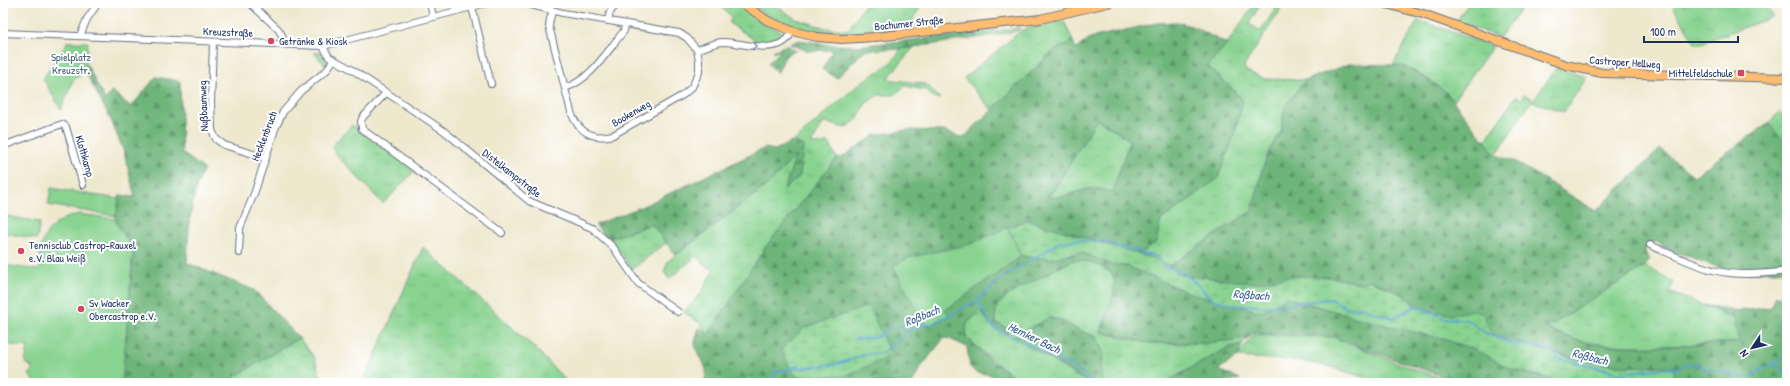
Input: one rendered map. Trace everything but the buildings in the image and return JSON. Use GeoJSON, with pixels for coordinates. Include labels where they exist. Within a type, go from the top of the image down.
{"type":"FeatureCollection","features":[{"type":"Feature","properties":{"kind":"main road","name":"Bochumer Straße"},"geometry":{"type":"LineString","coordinates":[[742,3],[768,21],[792,31],[827,38],[876,37],[1040,19],[1108,3]]}},
{"type":"Feature","properties":{"kind":"main road","name":"Castroper Hellweg"},"geometry":{"type":"LineString","coordinates":[[1383,3],[1423,14],[1566,65],[1602,73],[1787,78]]}},
{"type":"Feature","properties":{"kind":"street"},"geometry":{"type":"LineString","coordinates":[[80,36],[87,19],[98,3]]}},
{"type":"Feature","properties":{"kind":"street"},"geometry":{"type":"LineString","coordinates":[[430,3],[433,16]]}},
{"type":"Feature","properties":{"kind":"street","name":"Kreuzstraße"},"geometry":{"type":"LineString","coordinates":[[3,33],[324,46],[433,16],[487,3]]}},
{"type":"Feature","properties":{"kind":"street"},"geometry":{"type":"LineString","coordinates":[[523,3],[608,21],[679,33],[692,43],[697,50],[720,42],[754,47],[774,45],[790,36],[792,31]]}},
{"type":"Feature","properties":{"kind":"street"},"geometry":{"type":"LineString","coordinates":[[608,21],[610,12],[618,3]]}},
{"type":"Feature","properties":{"kind":"street"},"geometry":{"type":"LineString","coordinates":[[254,4],[278,29],[282,35],[283,44]]}},
{"type":"Feature","properties":{"kind":"street"},"geometry":{"type":"LineString","coordinates":[[472,7],[491,84]]}},
{"type":"Feature","properties":{"kind":"street","name":"Bookenweg"},"geometry":{"type":"LineString","coordinates":[[553,10],[549,26],[573,118],[579,127],[595,137],[612,135],[688,91],[695,83],[699,72],[700,64],[697,50]]}},
{"type":"Feature","properties":{"kind":"street"},"geometry":{"type":"LineString","coordinates":[[565,88],[573,85],[588,75],[624,31],[625,24]]}},
{"type":"Feature","properties":{"kind":"street","name":"Nußbaumweg"},"geometry":{"type":"LineString","coordinates":[[213,42],[211,102],[213,134],[219,143],[266,158]]}},
{"type":"Feature","properties":{"kind":"street"},"geometry":{"type":"LineString","coordinates":[[324,46],[327,54],[333,60]]}},
{"type":"Feature","properties":{"kind":"street","name":"Hecklenbruch"},"geometry":{"type":"LineString","coordinates":[[239,253],[240,228],[275,129],[283,112],[300,91],[327,70],[333,60]]}},
{"type":"Feature","properties":{"kind":"street","name":"Distelkampstraße"},"geometry":{"type":"LineString","coordinates":[[333,60],[351,69],[444,131],[529,201],[592,228],[613,247],[638,283],[678,312]]}},
{"type":"Feature","properties":{"kind":"street"},"geometry":{"type":"LineString","coordinates":[[386,93],[361,121],[362,129],[502,233]]}},
{"type":"Feature","properties":{"kind":"street","name":"Klothkamp"},"geometry":{"type":"LineString","coordinates":[[3,146],[62,124],[66,128],[83,185]]}},
{"type":"Feature","properties":{"kind":"street"},"geometry":{"type":"LineString","coordinates":[[1650,244],[1713,270],[1745,273],[1771,273],[1787,271]]}},
{"type":"Feature","properties":{"kind":"green space"},"geometry":{"type":"Polygon","coordinates":[[[716,3],[736,3],[758,19],[780,31],[781,37],[769,43],[754,44],[755,40],[729,23],[732,17],[716,3]]]}},
{"type":"Feature","properties":{"kind":"green space"},"geometry":{"type":"Polygon","coordinates":[[[748,3],[772,3],[796,19],[826,28],[848,30],[866,3],[923,3],[908,27],[904,29],[861,33],[842,33],[805,30],[786,24],[748,3]]]}},
{"type":"Feature","properties":{"kind":"green space"},"geometry":{"type":"Polygon","coordinates":[[[1255,3],[1261,3],[1249,24],[1261,31],[1277,6],[1273,3],[1285,3],[1244,66],[1246,71],[1265,79],[1306,80],[1285,106],[1281,132],[1270,149],[1262,171],[1253,210],[1169,266],[1155,259],[1139,255],[1156,242],[1161,220],[1217,179],[1235,132],[1243,100],[1207,65],[1227,44],[1255,3]]]}},
{"type":"Feature","properties":{"kind":"green space"},"geometry":{"type":"Polygon","coordinates":[[[1469,3],[1525,3],[1500,37],[1456,22],[1469,3]]]}},
{"type":"Feature","properties":{"kind":"green space"},"geometry":{"type":"Polygon","coordinates":[[[1671,3],[1766,3],[1773,17],[1696,45],[1671,3]]]}},
{"type":"Feature","properties":{"kind":"green space"},"geometry":{"type":"Polygon","coordinates":[[[1418,20],[1493,46],[1453,101],[1441,88],[1418,73],[1393,65],[1418,20]]]}},
{"type":"Feature","properties":{"kind":"green space"},"geometry":{"type":"Polygon","coordinates":[[[1064,21],[1073,41],[1052,52],[992,110],[964,78],[1022,30],[1064,21]]]}},
{"type":"Feature","properties":{"kind":"green space"},"geometry":{"type":"Polygon","coordinates":[[[1177,22],[1194,27],[1227,44],[1207,66],[1243,100],[1235,132],[1217,179],[1161,220],[1156,242],[1139,255],[1092,239],[1027,220],[971,244],[908,258],[945,310],[1021,256],[1048,259],[1080,252],[1111,264],[1127,266],[1192,294],[1262,312],[1286,297],[1369,321],[1447,340],[1474,349],[1511,369],[1567,383],[1446,383],[1441,376],[1333,337],[1271,335],[1254,332],[1248,338],[1206,343],[1149,343],[1101,332],[1113,293],[1114,278],[1110,272],[1096,264],[1073,260],[1011,293],[997,305],[995,316],[996,322],[1009,331],[1007,334],[994,328],[980,311],[966,324],[966,337],[992,362],[1026,383],[1005,383],[989,374],[976,373],[970,367],[967,347],[950,339],[944,338],[921,367],[912,383],[748,383],[753,375],[730,383],[702,383],[705,378],[706,368],[695,344],[699,327],[708,335],[767,245],[837,158],[841,158],[875,135],[907,130],[944,131],[963,138],[1052,52],[1073,41],[1076,49],[1090,38],[1157,23],[1177,22]],[[1097,119],[1053,191],[1047,197],[1064,196],[1094,189],[1112,193],[1130,140],[1097,119]]]}},
{"type":"Feature","properties":{"kind":"green space"},"geometry":{"type":"Polygon","coordinates":[[[629,27],[636,30],[666,35],[666,37],[627,31],[629,27]]]}},
{"type":"Feature","properties":{"kind":"green space"},"geometry":{"type":"Polygon","coordinates":[[[1020,28],[1018,31],[976,38],[976,33],[1020,28]]]}},
{"type":"Feature","properties":{"kind":"green space"},"geometry":{"type":"Polygon","coordinates":[[[976,33],[976,38],[901,49],[865,50],[837,78],[822,69],[833,50],[808,51],[790,44],[799,40],[831,45],[857,46],[976,33]]]}},
{"type":"Feature","properties":{"kind":"green space","name":"Spielplatz Kreuzstr."},"geometry":{"type":"Polygon","coordinates":[[[66,42],[88,42],[85,72],[73,80],[61,110],[43,78],[67,43],[66,42]]]}},
{"type":"Feature","properties":{"kind":"green space"},"geometry":{"type":"Polygon","coordinates":[[[787,45],[796,51],[791,52],[786,56],[777,73],[768,63],[781,51],[773,51],[787,45]]]}},
{"type":"Feature","properties":{"kind":"green space"},"geometry":{"type":"Polygon","coordinates":[[[914,47],[887,79],[926,84],[940,99],[933,97],[925,90],[905,86],[894,95],[878,95],[865,104],[858,119],[845,128],[824,122],[811,144],[829,143],[837,158],[767,245],[708,335],[701,324],[684,312],[702,292],[713,270],[710,266],[708,268],[696,256],[669,279],[664,272],[668,261],[770,183],[797,154],[784,190],[803,147],[794,141],[863,81],[891,62],[901,49],[914,47]]]}},
{"type":"Feature","properties":{"kind":"green space"},"geometry":{"type":"Polygon","coordinates":[[[321,52],[326,59],[326,66],[314,53],[321,52]]]}},
{"type":"Feature","properties":{"kind":"green space"},"geometry":{"type":"Polygon","coordinates":[[[1349,64],[1393,65],[1407,67],[1445,91],[1496,155],[1516,162],[1596,211],[1660,149],[1694,176],[1768,123],[1787,145],[1787,270],[1749,273],[1746,270],[1721,268],[1666,248],[1658,242],[1651,242],[1645,249],[1646,254],[1650,259],[1645,266],[1546,328],[1580,341],[1619,346],[1639,347],[1739,342],[1734,318],[1704,305],[1739,311],[1772,307],[1774,297],[1787,295],[1787,383],[1673,383],[1675,366],[1649,367],[1604,364],[1550,352],[1491,334],[1471,310],[1452,315],[1424,309],[1416,306],[1402,294],[1371,280],[1360,283],[1328,277],[1291,276],[1255,283],[1180,275],[1169,266],[1253,210],[1262,171],[1270,149],[1281,132],[1285,106],[1306,80],[1349,64]]]}},
{"type":"Feature","properties":{"kind":"green space"},"geometry":{"type":"Polygon","coordinates":[[[87,65],[105,100],[112,91],[131,107],[156,77],[180,81],[182,153],[204,169],[195,192],[193,203],[189,227],[187,263],[254,290],[299,338],[224,383],[122,383],[133,257],[125,236],[115,219],[120,195],[135,197],[124,152],[110,118],[86,73],[87,65]]]}},
{"type":"Feature","properties":{"kind":"green space"},"geometry":{"type":"Polygon","coordinates":[[[1556,68],[1587,77],[1564,112],[1531,101],[1496,155],[1485,141],[1516,96],[1521,99],[1524,94],[1534,100],[1556,68]]]}},
{"type":"Feature","properties":{"kind":"green space"},"geometry":{"type":"Polygon","coordinates":[[[1780,112],[1787,121],[1787,145],[1768,123],[1780,112]]]}},
{"type":"Feature","properties":{"kind":"green space"},"geometry":{"type":"Polygon","coordinates":[[[1097,119],[1130,140],[1112,193],[1094,189],[1063,196],[1047,197],[1053,191],[1097,119]]]}},
{"type":"Feature","properties":{"kind":"green space"},"geometry":{"type":"Polygon","coordinates":[[[352,125],[414,171],[383,204],[334,152],[333,145],[352,125]]]}},
{"type":"Feature","properties":{"kind":"green space"},"geometry":{"type":"Polygon","coordinates":[[[794,141],[803,146],[800,176],[784,190],[796,155],[770,183],[675,255],[652,224],[608,239],[595,225],[641,207],[765,148],[775,150],[794,141]]]}},
{"type":"Feature","properties":{"kind":"green space"},"geometry":{"type":"Polygon","coordinates":[[[51,188],[119,199],[116,216],[48,205],[51,188]]]}},
{"type":"Feature","properties":{"kind":"green space","name":"Sv Wacker Obercastrop e.V."},"geometry":{"type":"Polygon","coordinates":[[[79,214],[115,219],[133,252],[122,383],[36,383],[29,375],[32,370],[31,366],[25,363],[28,347],[3,344],[3,265],[38,270],[40,268],[40,249],[43,240],[50,229],[60,221],[79,214]]]}},
{"type":"Feature","properties":{"kind":"green space"},"geometry":{"type":"Polygon","coordinates":[[[6,216],[40,222],[37,239],[3,233],[6,216]]]}},
{"type":"Feature","properties":{"kind":"green space"},"geometry":{"type":"Polygon","coordinates":[[[1027,220],[1155,259],[1169,266],[1180,275],[1255,283],[1291,276],[1328,277],[1360,283],[1370,280],[1402,294],[1416,306],[1424,309],[1452,315],[1471,310],[1483,314],[1492,334],[1547,351],[1576,359],[1604,364],[1622,366],[1675,366],[1673,383],[1567,383],[1511,369],[1474,349],[1447,340],[1369,321],[1286,297],[1262,312],[1192,294],[1127,266],[1111,264],[1080,252],[1048,259],[1021,256],[1008,227],[1027,220]]]}},
{"type":"Feature","properties":{"kind":"green space"},"geometry":{"type":"Polygon","coordinates":[[[652,224],[666,243],[631,270],[623,256],[608,239],[652,224]]]}},
{"type":"Feature","properties":{"kind":"green space"},"geometry":{"type":"Polygon","coordinates":[[[1008,227],[1021,256],[945,310],[949,315],[932,324],[925,324],[893,266],[908,258],[971,244],[1008,227]]]}},
{"type":"Feature","properties":{"kind":"green space"},"geometry":{"type":"Polygon","coordinates":[[[423,247],[536,349],[568,383],[363,383],[423,247]]]}},
{"type":"Feature","properties":{"kind":"green space"},"geometry":{"type":"Polygon","coordinates":[[[1073,260],[1096,264],[1110,272],[1114,278],[1113,293],[1101,332],[1149,343],[1206,343],[1248,338],[1243,343],[1224,350],[1164,383],[1104,383],[1101,374],[1102,347],[1094,335],[1085,333],[1060,320],[1049,318],[1014,337],[1088,383],[1026,383],[999,366],[966,337],[966,324],[980,311],[993,328],[1007,334],[1009,330],[996,322],[995,316],[997,305],[1011,293],[1073,260]]]}},
{"type":"Feature","properties":{"kind":"green space"},"geometry":{"type":"Polygon","coordinates":[[[1645,266],[1674,282],[1669,292],[1734,318],[1739,342],[1659,346],[1618,346],[1580,341],[1546,328],[1645,266]]]}},
{"type":"Feature","properties":{"kind":"green space"},"geometry":{"type":"Polygon","coordinates":[[[869,306],[891,356],[845,376],[795,376],[781,350],[804,328],[869,306]]]}},
{"type":"Feature","properties":{"kind":"green space"},"geometry":{"type":"Polygon","coordinates":[[[1049,318],[1060,320],[1085,333],[1094,335],[1099,341],[1103,353],[1101,374],[1104,383],[1088,383],[1058,363],[1013,337],[1049,318]]]}},
{"type":"Feature","properties":{"kind":"green space"},"geometry":{"type":"Polygon","coordinates":[[[1254,334],[1333,337],[1405,366],[1440,378],[1441,380],[1440,383],[1383,383],[1331,367],[1300,361],[1237,357],[1254,334]]]}},
{"type":"Feature","properties":{"kind":"green space"},"geometry":{"type":"Polygon","coordinates":[[[299,338],[314,357],[322,380],[317,383],[224,383],[299,338]]]}},
{"type":"Feature","properties":{"kind":"green space"},"geometry":{"type":"Polygon","coordinates":[[[1243,343],[1237,357],[1218,370],[1240,379],[1212,383],[1164,383],[1224,350],[1243,343]]]}},
{"type":"Feature","properties":{"kind":"green space"},"geometry":{"type":"Polygon","coordinates":[[[754,375],[748,383],[730,383],[754,375]]]}},
{"type":"Feature","properties":{"kind":"waterway","name":"Roßbach"},"geometry":{"type":"LineString","coordinates":[[770,383],[776,371],[837,364],[868,354],[882,353],[899,340],[907,331],[927,324],[932,324],[954,314],[969,304],[975,303],[1005,276],[1060,242],[1079,240],[1110,242],[1117,247],[1136,250],[1143,254],[1160,257],[1162,266],[1180,271],[1187,275],[1212,299],[1238,306],[1254,305],[1262,307],[1331,299],[1346,307],[1353,309],[1364,307],[1371,311],[1393,318],[1416,306],[1444,318],[1467,320],[1486,333],[1514,344],[1550,349],[1557,358],[1620,373],[1669,368],[1677,369],[1685,364],[1700,365],[1706,370],[1724,371],[1737,376],[1749,377],[1787,355]]}},
{"type":"Feature","properties":{"kind":"waterway","name":"Hemker Bach"},"geometry":{"type":"LineString","coordinates":[[976,302],[994,328],[1073,367],[1093,383]]}},
{"type":"Feature","properties":{"kind":"waterway"},"geometry":{"type":"LineString","coordinates":[[855,339],[877,337],[894,326],[919,326]]}},
{"type":"Feature","properties":{"kind":"waterway","name":"Roßbach"},"geometry":{"type":"LineString","coordinates":[[792,369],[799,364]]}},
{"type":"Feature","properties":{"kind":"waterway"},"geometry":{"type":"LineString","coordinates":[[1771,365],[1779,366],[1787,376]]}},
{"type":"Feature","properties":{"kind":"place","name":"Getränke & Kiosk"},"geometry":{"type":"Point","coordinates":[271,41]}},
{"type":"Feature","properties":{"kind":"place","name":"Mittelfeldschule"},"geometry":{"type":"Point","coordinates":[1741,73]}},
{"type":"Feature","properties":{"kind":"place","name":"Tennisclub Castrop-Rauxel e.V. Blau Weiß"},"geometry":{"type":"Point","coordinates":[21,251]}},
{"type":"Feature","properties":{"kind":"place","name":"Sv Wacker Obercastrop e.V."},"geometry":{"type":"Point","coordinates":[81,309]}}]}
